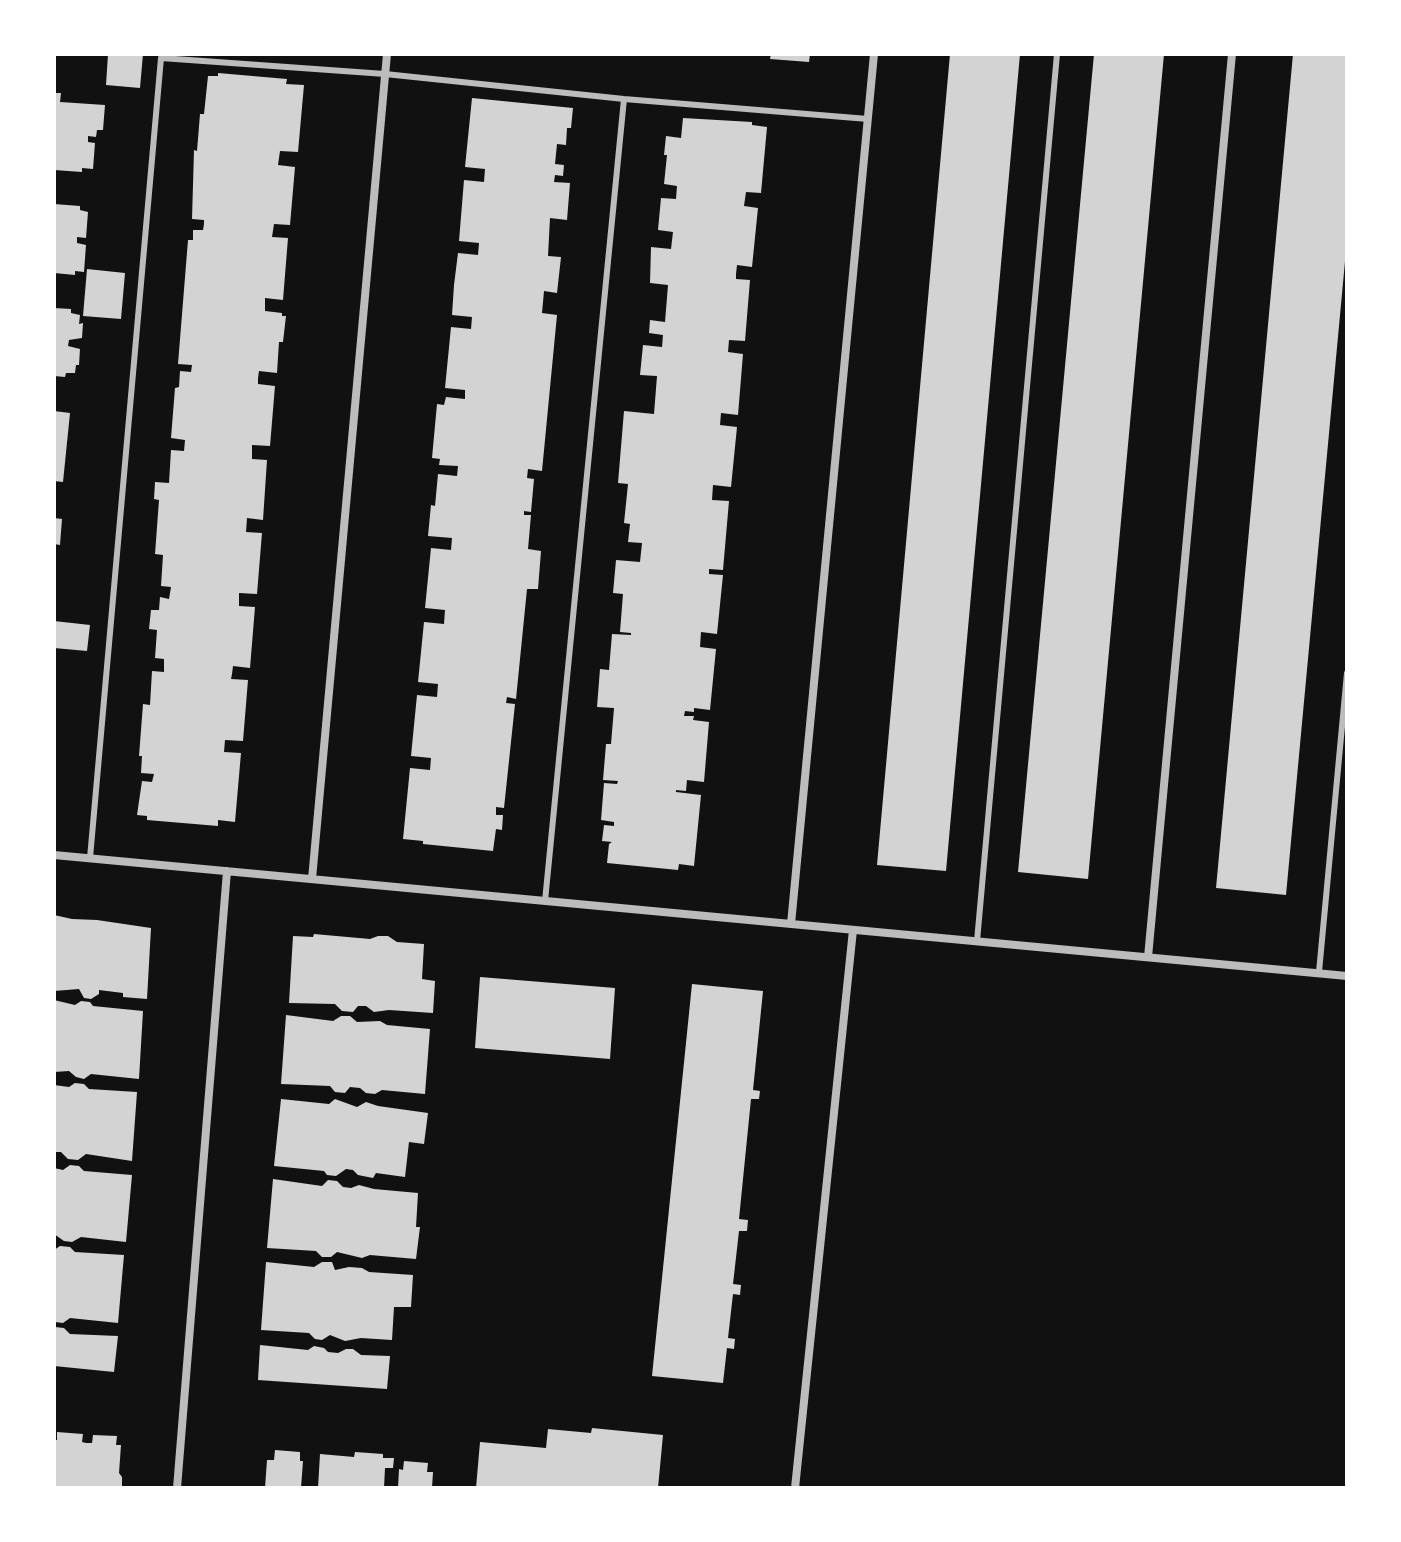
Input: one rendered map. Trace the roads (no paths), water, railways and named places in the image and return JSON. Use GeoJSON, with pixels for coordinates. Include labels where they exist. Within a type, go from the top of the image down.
{"type":"FeatureCollection","features":[{"type":"Feature","properties":{"kind":"street"},"geometry":{"type":"LineString","coordinates":[[312,879],[387,54]]}},
{"type":"Feature","properties":{"kind":"street"},"geometry":{"type":"LineString","coordinates":[[791,924],[874,54]]}},
{"type":"Feature","properties":{"kind":"street"},"geometry":{"type":"LineString","coordinates":[[1148,957],[1232,54]]}},
{"type":"Feature","properties":{"kind":"street"},"geometry":{"type":"LineString","coordinates":[[54,855],[1347,976]]}},
{"type":"Feature","properties":{"kind":"street"},"geometry":{"type":"LineString","coordinates":[[177,1488],[227,871]]}},
{"type":"Feature","properties":{"kind":"street"},"geometry":{"type":"LineString","coordinates":[[795,1488],[853,930]]}},
{"type":"Feature","properties":{"kind":"lane"},"geometry":{"type":"LineString","coordinates":[[977,941],[1057,54]]}},
{"type":"Feature","properties":{"kind":"lane"},"geometry":{"type":"LineString","coordinates":[[90,858],[161,58],[385,74],[624,99],[868,119]]}},
{"type":"Feature","properties":{"kind":"lane"},"geometry":{"type":"LineString","coordinates":[[545,901],[624,99]]}},
{"type":"Feature","properties":{"kind":"lane"},"geometry":{"type":"LineString","coordinates":[[1319,972],[1347,673]]}}]}
